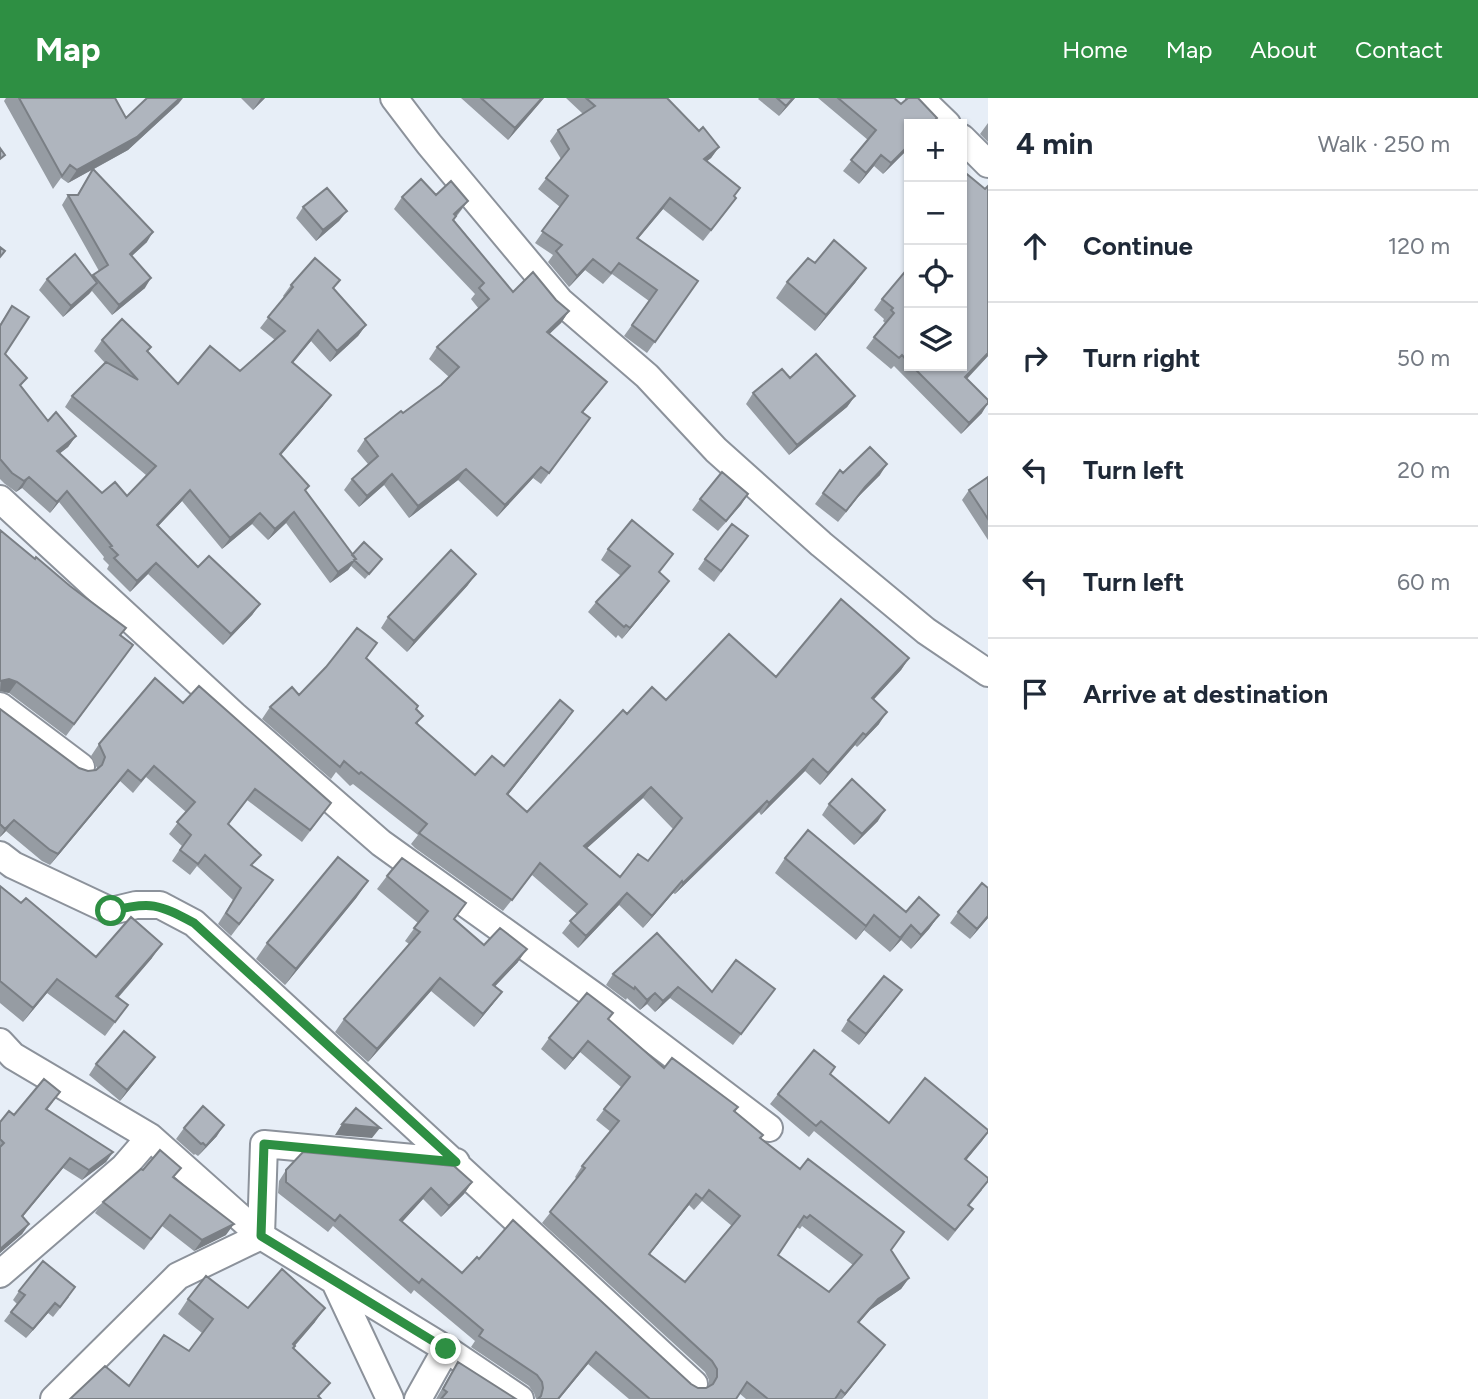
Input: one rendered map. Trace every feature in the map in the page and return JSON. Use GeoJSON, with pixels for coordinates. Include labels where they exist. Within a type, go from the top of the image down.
{"type":"FeatureCollection","features":[{"type":"Feature","properties":{"kind":"street"},"geometry":{"type":"LineString","coordinates":[[394,98],[560,301],[647,376],[716,450],[821,544],[926,631],[988,673]]}},
{"type":"Feature","properties":{"kind":"street"},"geometry":{"type":"LineString","coordinates":[[920,98],[942,119]]}},
{"type":"Feature","properties":{"kind":"street"},"geometry":{"type":"LineString","coordinates":[[967,143],[988,164]]}},
{"type":"Feature","properties":{"kind":"street"},"geometry":{"type":"LineString","coordinates":[[0,499],[234,715],[381,843],[600,1000],[769,1128]]}},
{"type":"Feature","properties":{"kind":"street"},"geometry":{"type":"LineString","coordinates":[[0,706],[81,767]]}},
{"type":"Feature","properties":{"kind":"street"},"geometry":{"type":"LineString","coordinates":[[0,855],[13,865],[111,911],[136,905],[160,905],[194,923],[694,1384]]}},
{"type":"Feature","properties":{"kind":"street"},"geometry":{"type":"LineString","coordinates":[[0,1042],[13,1056],[150,1137],[261,1236],[446,1349],[520,1399]]}},
{"type":"Feature","properties":{"kind":"street"},"geometry":{"type":"LineString","coordinates":[[0,1274],[124,1167],[150,1137]]}},
{"type":"Feature","properties":{"kind":"street"},"geometry":{"type":"LineString","coordinates":[[261,1236],[264,1144],[456,1162]]}},
{"type":"Feature","properties":{"kind":"street"},"geometry":{"type":"LineString","coordinates":[[54,1399],[178,1276],[261,1236]]}},
{"type":"Feature","properties":{"kind":"street"},"geometry":{"type":"LineString","coordinates":[[335,1282],[390,1399]]}},
{"type":"Feature","properties":{"kind":"street"},"geometry":{"type":"LineString","coordinates":[[418,1399],[446,1349]]}},
{"type":"Feature","properties":{"kind":"building"},"geometry":{"type":"Polygon","coordinates":[[[19,98],[115,98],[126,118],[147,98],[180,98],[137,137],[77,170],[70,165],[62,176],[19,98]]]}},
{"type":"Feature","properties":{"kind":"building"},"geometry":{"type":"Polygon","coordinates":[[[481,98],[542,98],[515,128],[481,98]]]}},
{"type":"Feature","properties":{"kind":"building"},"geometry":{"type":"Polygon","coordinates":[[[586,98],[667,98],[699,131],[703,127],[719,147],[704,159],[740,188],[734,196],[736,198],[711,230],[670,198],[637,238],[698,281],[655,342],[632,325],[657,290],[619,263],[611,273],[593,259],[577,276],[556,251],[562,245],[542,231],[568,196],[546,178],[569,149],[558,130],[595,106],[586,98]]]}},
{"type":"Feature","properties":{"kind":"building"},"geometry":{"type":"Polygon","coordinates":[[[777,98],[793,98],[786,106],[777,98]]]}},
{"type":"Feature","properties":{"kind":"building"},"geometry":{"type":"Polygon","coordinates":[[[838,98],[894,98],[901,104],[908,98],[918,98],[937,118],[904,119],[904,150],[891,163],[881,155],[866,173],[851,160],[876,130],[838,98]]]}},
{"type":"Feature","properties":{"kind":"building"},"geometry":{"type":"Polygon","coordinates":[[[93,169],[153,232],[130,254],[151,278],[119,305],[93,275],[108,265],[68,195],[78,195],[93,169]]]}},
{"type":"Feature","properties":{"kind":"building"},"geometry":{"type":"Polygon","coordinates":[[[967,174],[985,189],[988,186],[988,353],[965,377],[988,403],[969,423],[917,371],[967,371],[967,174]]]}},
{"type":"Feature","properties":{"kind":"building"},"geometry":{"type":"Polygon","coordinates":[[[421,179],[436,195],[451,181],[468,201],[454,214],[456,216],[453,220],[513,292],[533,272],[569,311],[547,332],[607,382],[582,412],[590,418],[549,473],[541,467],[505,505],[466,469],[418,506],[392,474],[367,496],[352,479],[378,456],[365,439],[441,385],[459,367],[437,347],[489,299],[479,288],[484,283],[402,197],[421,179]]]}},
{"type":"Feature","properties":{"kind":"building"},"geometry":{"type":"Polygon","coordinates":[[[327,188],[347,211],[323,230],[303,207],[327,188]]]}},
{"type":"Feature","properties":{"kind":"building"},"geometry":{"type":"Polygon","coordinates":[[[834,240],[866,268],[826,315],[787,282],[808,258],[815,263],[834,240]]]}},
{"type":"Feature","properties":{"kind":"building"},"geometry":{"type":"Polygon","coordinates":[[[75,254],[97,283],[71,306],[47,279],[75,254]]]}},
{"type":"Feature","properties":{"kind":"building"},"geometry":{"type":"Polygon","coordinates":[[[315,258],[340,280],[333,288],[366,325],[337,351],[318,330],[292,362],[331,395],[280,454],[309,486],[305,490],[356,559],[338,572],[294,512],[275,529],[260,513],[230,538],[190,490],[157,525],[198,567],[209,556],[260,604],[231,634],[156,563],[137,581],[114,558],[118,555],[110,547],[112,546],[67,491],[57,502],[29,477],[24,481],[12,473],[0,459],[0,326],[12,306],[29,317],[5,354],[27,378],[20,385],[48,421],[56,412],[76,436],[57,451],[102,493],[115,482],[127,496],[156,466],[72,396],[106,362],[138,380],[102,340],[122,319],[151,347],[147,351],[178,384],[210,346],[240,371],[285,331],[268,317],[315,258]]]}},
{"type":"Feature","properties":{"kind":"building"},"geometry":{"type":"Polygon","coordinates":[[[904,273],[904,357],[902,355],[899,358],[874,337],[894,313],[891,310],[893,308],[882,299],[904,273]]]}},
{"type":"Feature","properties":{"kind":"building"},"geometry":{"type":"Polygon","coordinates":[[[816,354],[855,396],[797,445],[753,393],[782,369],[790,378],[816,354]]]}},
{"type":"Feature","properties":{"kind":"building"},"geometry":{"type":"Polygon","coordinates":[[[870,447],[887,464],[846,511],[823,493],[840,470],[843,473],[870,447]]]}},
{"type":"Feature","properties":{"kind":"building"},"geometry":{"type":"Polygon","coordinates":[[[722,472],[748,494],[726,521],[700,499],[722,472]]]}},
{"type":"Feature","properties":{"kind":"building"},"geometry":{"type":"Polygon","coordinates":[[[988,477],[988,519],[969,490],[988,477]]]}},
{"type":"Feature","properties":{"kind":"building"},"geometry":{"type":"Polygon","coordinates":[[[632,520],[673,554],[659,572],[669,581],[630,628],[626,625],[624,627],[596,602],[630,566],[608,549],[632,520]]]}},
{"type":"Feature","properties":{"kind":"building"},"geometry":{"type":"Polygon","coordinates":[[[732,524],[748,536],[721,571],[705,559],[732,524]]]}},
{"type":"Feature","properties":{"kind":"building"},"geometry":{"type":"Polygon","coordinates":[[[0,530],[126,628],[120,635],[133,645],[74,724],[17,682],[9,679],[0,681],[0,530]]]}},
{"type":"Feature","properties":{"kind":"building"},"geometry":{"type":"Polygon","coordinates":[[[364,542],[382,559],[369,574],[352,555],[364,542]]]}},
{"type":"Feature","properties":{"kind":"building"},"geometry":{"type":"Polygon","coordinates":[[[451,550],[476,574],[414,641],[388,617],[451,550]]]}},
{"type":"Feature","properties":{"kind":"building"},"geometry":{"type":"Polygon","coordinates":[[[841,599],[909,658],[872,698],[887,712],[866,735],[863,733],[828,773],[813,759],[683,883],[682,881],[652,916],[627,893],[586,936],[570,921],[587,904],[540,863],[512,900],[419,833],[427,824],[361,772],[359,774],[344,761],[340,767],[270,707],[292,687],[299,695],[357,628],[377,643],[366,658],[418,706],[416,709],[423,716],[416,723],[475,775],[492,756],[504,766],[560,700],[573,711],[507,794],[527,812],[623,710],[627,714],[652,687],[666,700],[729,634],[776,677],[841,599]],[[651,787],[584,846],[620,877],[638,854],[648,861],[682,818],[651,787]]]}},
{"type":"Feature","properties":{"kind":"building"},"geometry":{"type":"Polygon","coordinates":[[[155,678],[183,703],[199,686],[331,803],[310,830],[255,789],[228,824],[261,855],[251,865],[273,880],[239,924],[226,913],[241,888],[205,855],[198,864],[180,850],[191,835],[177,822],[195,802],[154,766],[141,781],[128,770],[58,854],[14,820],[5,829],[0,824],[0,709],[79,768],[96,770],[105,757],[99,744],[155,678]]]}},
{"type":"Feature","properties":{"kind":"building"},"geometry":{"type":"Polygon","coordinates":[[[852,779],[885,810],[862,834],[829,804],[852,779]]]}},
{"type":"Feature","properties":{"kind":"building"},"geometry":{"type":"Polygon","coordinates":[[[808,830],[906,912],[919,897],[939,915],[921,935],[911,925],[900,938],[874,915],[866,926],[785,858],[808,830]]]}},
{"type":"Feature","properties":{"kind":"building"},"geometry":{"type":"Polygon","coordinates":[[[338,857],[368,881],[296,969],[267,943],[338,857]]]}},
{"type":"Feature","properties":{"kind":"building"},"geometry":{"type":"Polygon","coordinates":[[[402,858],[466,903],[454,919],[484,945],[500,928],[527,949],[493,985],[502,992],[483,1014],[440,978],[377,1049],[344,1019],[420,932],[414,928],[428,911],[387,876],[402,858]]]}},
{"type":"Feature","properties":{"kind":"building"},"geometry":{"type":"Polygon","coordinates":[[[982,883],[988,888],[988,916],[977,929],[958,912],[982,883]]]}},
{"type":"Feature","properties":{"kind":"building"},"geometry":{"type":"Polygon","coordinates":[[[0,886],[21,903],[26,898],[96,957],[131,917],[162,944],[116,996],[128,1005],[115,1022],[57,979],[33,1008],[0,981],[0,886]]]}},
{"type":"Feature","properties":{"kind":"building"},"geometry":{"type":"Polygon","coordinates":[[[657,933],[712,992],[736,960],[775,989],[741,1034],[678,987],[663,1001],[655,993],[647,1000],[635,987],[634,989],[613,974],[657,933]]]}},
{"type":"Feature","properties":{"kind":"building"},"geometry":{"type":"Polygon","coordinates":[[[884,976],[902,990],[866,1034],[848,1020],[884,976]]]}},
{"type":"Feature","properties":{"kind":"building"},"geometry":{"type":"Polygon","coordinates":[[[587,993],[613,1013],[608,1019],[664,1068],[672,1058],[738,1107],[734,1111],[763,1135],[760,1138],[800,1169],[808,1159],[904,1232],[891,1250],[909,1278],[878,1299],[858,1322],[885,1345],[845,1394],[841,1390],[835,1399],[768,1399],[747,1382],[736,1399],[650,1399],[596,1352],[558,1399],[538,1399],[543,1388],[537,1375],[479,1336],[483,1330],[422,1279],[419,1283],[340,1215],[335,1221],[286,1182],[286,1170],[303,1152],[454,1166],[472,1182],[449,1206],[431,1188],[400,1220],[462,1273],[477,1257],[479,1259],[513,1220],[691,1384],[706,1388],[713,1384],[717,1377],[717,1369],[712,1361],[550,1212],[585,1168],[582,1166],[619,1121],[604,1109],[630,1077],[588,1041],[573,1059],[549,1038],[587,993]],[[709,1190],[702,1199],[696,1194],[649,1254],[685,1282],[740,1216],[709,1190]],[[810,1215],[807,1218],[804,1216],[778,1255],[829,1292],[862,1255],[810,1215]]]}},
{"type":"Feature","properties":{"kind":"building"},"geometry":{"type":"Polygon","coordinates":[[[124,1031],[155,1057],[127,1090],[96,1064],[124,1031]]]}},
{"type":"Feature","properties":{"kind":"building"},"geometry":{"type":"Polygon","coordinates":[[[814,1050],[835,1067],[830,1074],[889,1123],[925,1078],[988,1130],[965,1159],[988,1178],[988,1181],[968,1205],[973,1209],[955,1230],[821,1121],[816,1126],[778,1094],[814,1050]]]}},
{"type":"Feature","properties":{"kind":"building"},"geometry":{"type":"Polygon","coordinates":[[[44,1079],[60,1092],[46,1109],[113,1152],[89,1170],[70,1158],[22,1216],[29,1224],[0,1249],[0,1147],[4,1143],[0,1139],[0,1122],[9,1111],[14,1115],[44,1079]]]}},
{"type":"Feature","properties":{"kind":"building"},"geometry":{"type":"Polygon","coordinates":[[[203,1106],[224,1125],[206,1146],[184,1128],[203,1106]]]}},
{"type":"Feature","properties":{"kind":"building"},"geometry":{"type":"Polygon","coordinates":[[[356,1108],[380,1128],[342,1124],[356,1108]]]}},
{"type":"Feature","properties":{"kind":"building"},"geometry":{"type":"Polygon","coordinates":[[[160,1150],[181,1168],[173,1177],[234,1224],[202,1240],[170,1215],[151,1239],[103,1202],[143,1170],[160,1150]]]}},
{"type":"Feature","properties":{"kind":"building"},"geometry":{"type":"Polygon","coordinates":[[[43,1261],[75,1287],[60,1307],[55,1303],[33,1329],[11,1312],[25,1295],[19,1291],[43,1261]]]}},
{"type":"Feature","properties":{"kind":"building"},"geometry":{"type":"Polygon","coordinates":[[[282,1269],[325,1308],[293,1344],[293,1348],[330,1383],[318,1396],[321,1399],[70,1399],[105,1366],[129,1386],[164,1335],[189,1351],[213,1319],[188,1299],[206,1276],[248,1308],[282,1269]]]}},
{"type":"Feature","properties":{"kind":"building"},"geometry":{"type":"Polygon","coordinates":[[[458,1362],[516,1399],[441,1399],[447,1392],[443,1389],[458,1362]]]}},
{"type":"Feature","properties":{"kind":"route"},"geometry":{"type":"LineString","coordinates":[[111,911],[136,905],[160,905],[194,923],[456,1162],[264,1144],[261,1236],[446,1349]]}}]}
